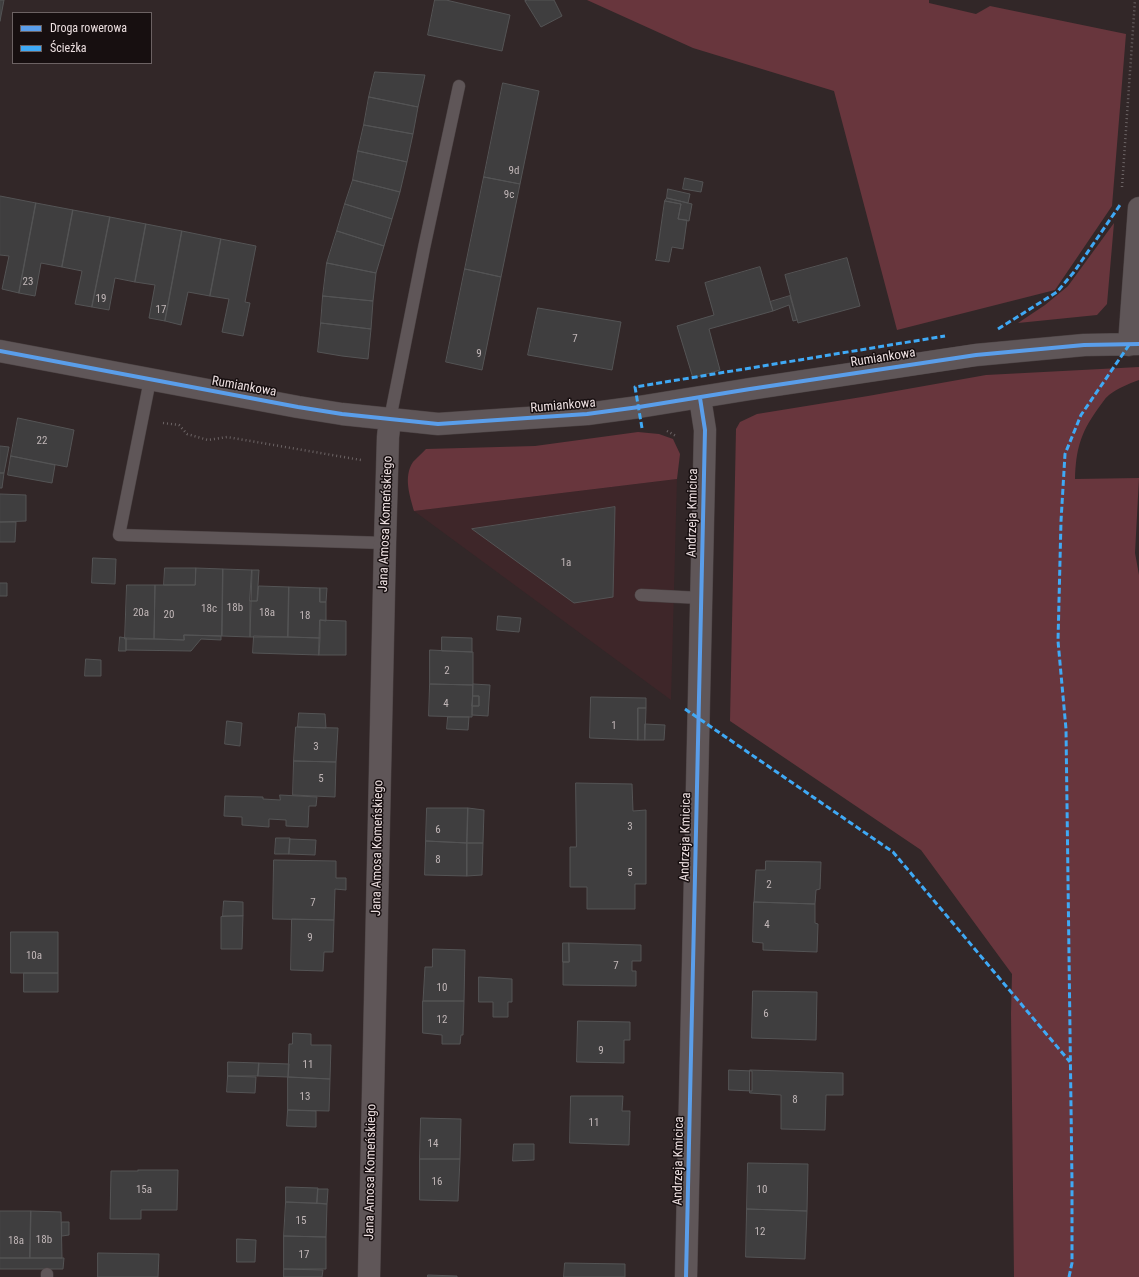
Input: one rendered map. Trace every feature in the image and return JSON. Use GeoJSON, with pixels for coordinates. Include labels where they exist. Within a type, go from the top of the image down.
{"type":"FeatureCollection","features":[{"type":"Feature","properties":{"kind":"street","name":"Rumiankowa"},"geometry":{"type":"LineString","coordinates":[[0,351],[150,380],[342,414],[438,424],[587,414],[976,355],[1084,345],[1134,345],[1139,208]]}},
{"type":"Feature","properties":{"kind":"street","name":"Andrzeja Kmicica"},"geometry":{"type":"LineString","coordinates":[[686,1277],[705,430],[700,398]]}},
{"type":"Feature","properties":{"kind":"street","name":"Jana Amosa Komeńskiego"},"geometry":{"type":"LineString","coordinates":[[369,1277],[385,543],[388,437],[390,418]]}},
{"type":"Feature","properties":{"kind":"lane"},"geometry":{"type":"LineString","coordinates":[[390,418],[424,248],[459,86]]}},
{"type":"Feature","properties":{"kind":"lane"},"geometry":{"type":"LineString","coordinates":[[150,380],[119,534],[385,543]]}},
{"type":"Feature","properties":{"kind":"lane"},"geometry":{"type":"LineString","coordinates":[[641,595],[701,598]]}},
{"type":"Feature","properties":{"kind":"path"},"geometry":{"type":"LineString","coordinates":[[1121,189],[1135,0]]}},
{"type":"Feature","properties":{"kind":"path"},"geometry":{"type":"LineString","coordinates":[[142,420],[179,425],[187,434],[208,440],[227,436],[367,462]]}},
{"type":"Feature","properties":{"kind":"path"},"geometry":{"type":"LineString","coordinates":[[663,429],[675,435],[679,440]]}},
{"type":"Feature","properties":{"kind":"shaded area"},"geometry":{"type":"Polygon","coordinates":[[[587,0],[929,0],[929,3],[976,14],[990,6],[1126,34],[1112,206],[1055,290],[897,330],[834,91],[693,48],[587,0]]]}},
{"type":"Feature","properties":{"kind":"shaded area"},"geometry":{"type":"Polygon","coordinates":[[[1114,223],[1107,304],[1097,315],[1018,323],[1045,305],[1068,286],[1114,223]]]}},
{"type":"Feature","properties":{"kind":"shaded area"},"geometry":{"type":"Polygon","coordinates":[[[1139,367],[1139,380],[1120,388],[1107,397],[1091,419],[1080,443],[1076,459],[1075,479],[1139,478],[1135,553],[1139,575],[1139,1277],[1014,1277],[1011,1013],[1012,974],[921,850],[730,721],[736,429],[740,422],[757,414],[986,375],[1139,367]]]}},
{"type":"Feature","properties":{"kind":"shaded area"},"geometry":{"type":"Polygon","coordinates":[[[638,432],[659,434],[673,439],[680,454],[677,479],[414,511],[408,486],[408,474],[413,462],[426,449],[535,446],[638,432]]]}},
{"type":"Feature","properties":{"kind":"shaded area"},"geometry":{"type":"Polygon","coordinates":[[[677,479],[671,700],[414,511],[677,479]]]}},
{"type":"Feature","properties":{"kind":"building"},"geometry":{"type":"Polygon","coordinates":[[[0,0],[4,0],[0,21],[0,0]]]}},
{"type":"Feature","properties":{"kind":"building"},"geometry":{"type":"Polygon","coordinates":[[[435,0],[446,0],[510,15],[502,51],[428,35],[435,0]]]}},
{"type":"Feature","properties":{"kind":"building"},"geometry":{"type":"Polygon","coordinates":[[[554,0],[562,16],[541,27],[525,1],[554,0]]]}},
{"type":"Feature","properties":{"kind":"building"},"geometry":{"type":"Polygon","coordinates":[[[375,72],[425,75],[418,107],[369,97],[375,72]]]}},
{"type":"Feature","properties":{"kind":"building"},"geometry":{"type":"Polygon","coordinates":[[[503,83],[539,91],[520,184],[484,177],[503,83]]]}},
{"type":"Feature","properties":{"kind":"building"},"geometry":{"type":"Polygon","coordinates":[[[369,97],[418,107],[413,134],[364,125],[369,97]]]}},
{"type":"Feature","properties":{"kind":"building"},"geometry":{"type":"Polygon","coordinates":[[[364,125],[413,134],[407,162],[358,151],[364,125]]]}},
{"type":"Feature","properties":{"kind":"building"},"geometry":{"type":"Polygon","coordinates":[[[358,151],[407,162],[400,192],[353,180],[358,151]]]}},
{"type":"Feature","properties":{"kind":"building"},"geometry":{"type":"Polygon","coordinates":[[[484,177],[520,184],[501,277],[465,269],[484,177]]]}},
{"type":"Feature","properties":{"kind":"building"},"geometry":{"type":"Polygon","coordinates":[[[685,178],[703,182],[701,192],[683,189],[685,178]]]}},
{"type":"Feature","properties":{"kind":"building"},"geometry":{"type":"Polygon","coordinates":[[[353,180],[400,192],[392,219],[345,204],[353,180]]]}},
{"type":"Feature","properties":{"kind":"building"},"geometry":{"type":"Polygon","coordinates":[[[668,189],[690,194],[688,203],[667,198],[668,189]]]}},
{"type":"Feature","properties":{"kind":"building"},"geometry":{"type":"Polygon","coordinates":[[[0,196],[36,203],[19,293],[2,289],[9,256],[0,255],[0,196]]]}},
{"type":"Feature","properties":{"kind":"building"},"geometry":{"type":"Polygon","coordinates":[[[667,198],[692,204],[689,221],[678,219],[681,204],[665,201],[667,198]]]}},
{"type":"Feature","properties":{"kind":"building"},"geometry":{"type":"Polygon","coordinates":[[[665,201],[681,204],[678,219],[687,220],[683,249],[672,247],[669,262],[655,260],[665,201]]]}},
{"type":"Feature","properties":{"kind":"building"},"geometry":{"type":"Polygon","coordinates":[[[36,203],[73,210],[62,267],[41,263],[35,296],[19,293],[36,203]]]}},
{"type":"Feature","properties":{"kind":"building"},"geometry":{"type":"Polygon","coordinates":[[[345,204],[392,219],[384,246],[337,231],[345,204]]]}},
{"type":"Feature","properties":{"kind":"building"},"geometry":{"type":"Polygon","coordinates":[[[73,210],[110,217],[92,307],[75,304],[82,271],[62,267],[73,210]]]}},
{"type":"Feature","properties":{"kind":"building"},"geometry":{"type":"Polygon","coordinates":[[[110,217],[146,224],[135,282],[115,278],[109,310],[92,307],[110,217]]]}},
{"type":"Feature","properties":{"kind":"building"},"geometry":{"type":"Polygon","coordinates":[[[146,224],[182,231],[165,321],[149,318],[155,285],[135,282],[146,224]]]}},
{"type":"Feature","properties":{"kind":"building"},"geometry":{"type":"Polygon","coordinates":[[[182,231],[221,239],[210,296],[188,292],[181,325],[165,321],[182,231]]]}},
{"type":"Feature","properties":{"kind":"building"},"geometry":{"type":"Polygon","coordinates":[[[337,231],[384,246],[376,273],[327,263],[337,231]]]}},
{"type":"Feature","properties":{"kind":"building"},"geometry":{"type":"Polygon","coordinates":[[[221,239],[256,246],[245,302],[250,303],[243,336],[222,332],[229,299],[210,296],[221,239]]]}},
{"type":"Feature","properties":{"kind":"building"},"geometry":{"type":"Polygon","coordinates":[[[847,258],[860,306],[798,323],[785,275],[847,258]]]}},
{"type":"Feature","properties":{"kind":"building"},"geometry":{"type":"Polygon","coordinates":[[[327,263],[376,273],[373,301],[323,296],[327,263]]]}},
{"type":"Feature","properties":{"kind":"building"},"geometry":{"type":"Polygon","coordinates":[[[760,267],[773,311],[709,329],[720,370],[693,378],[677,326],[714,315],[705,283],[760,267]]]}},
{"type":"Feature","properties":{"kind":"building"},"geometry":{"type":"Polygon","coordinates":[[[465,269],[501,277],[482,370],[446,362],[465,269]]]}},
{"type":"Feature","properties":{"kind":"building"},"geometry":{"type":"Polygon","coordinates":[[[323,296],[373,301],[371,329],[321,323],[323,296]]]}},
{"type":"Feature","properties":{"kind":"building"},"geometry":{"type":"Polygon","coordinates":[[[790,296],[797,320],[793,321],[789,305],[773,311],[770,302],[790,296]]]}},
{"type":"Feature","properties":{"kind":"building"},"geometry":{"type":"Polygon","coordinates":[[[538,308],[621,322],[612,370],[528,355],[538,308]]]}},
{"type":"Feature","properties":{"kind":"building"},"geometry":{"type":"Polygon","coordinates":[[[321,323],[371,329],[368,359],[318,352],[321,323]]]}},
{"type":"Feature","properties":{"kind":"building"},"geometry":{"type":"Polygon","coordinates":[[[18,418],[74,430],[67,467],[11,456],[18,418]]]}},
{"type":"Feature","properties":{"kind":"building"},"geometry":{"type":"Polygon","coordinates":[[[0,446],[9,447],[4,473],[0,473],[0,446]]]}},
{"type":"Feature","properties":{"kind":"building"},"geometry":{"type":"Polygon","coordinates":[[[11,456],[55,465],[52,483],[8,475],[11,456]]]}},
{"type":"Feature","properties":{"kind":"building"},"geometry":{"type":"Polygon","coordinates":[[[0,473],[4,473],[2,488],[0,488],[0,473]]]}},
{"type":"Feature","properties":{"kind":"building"},"geometry":{"type":"Polygon","coordinates":[[[0,494],[26,495],[26,521],[0,522],[0,494]]]}},
{"type":"Feature","properties":{"kind":"building"},"geometry":{"type":"Polygon","coordinates":[[[615,507],[613,597],[574,603],[472,529],[615,507]]]}},
{"type":"Feature","properties":{"kind":"building"},"geometry":{"type":"Polygon","coordinates":[[[0,522],[16,522],[15,542],[0,542],[0,522]]]}},
{"type":"Feature","properties":{"kind":"building"},"geometry":{"type":"Polygon","coordinates":[[[93,558],[116,559],[115,584],[92,583],[93,558]]]}},
{"type":"Feature","properties":{"kind":"building"},"geometry":{"type":"Polygon","coordinates":[[[165,568],[196,568],[195,585],[164,585],[165,568]]]}},
{"type":"Feature","properties":{"kind":"building"},"geometry":{"type":"Polygon","coordinates":[[[196,568],[223,569],[222,636],[184,635],[184,640],[154,639],[155,585],[195,585],[196,568]]]}},
{"type":"Feature","properties":{"kind":"building"},"geometry":{"type":"Polygon","coordinates":[[[223,569],[252,570],[250,637],[222,636],[223,569]]]}},
{"type":"Feature","properties":{"kind":"building"},"geometry":{"type":"Polygon","coordinates":[[[252,570],[259,570],[257,601],[250,601],[252,570]]]}},
{"type":"Feature","properties":{"kind":"building"},"geometry":{"type":"Polygon","coordinates":[[[0,583],[7,583],[7,596],[0,596],[0,583]]]}},
{"type":"Feature","properties":{"kind":"building"},"geometry":{"type":"Polygon","coordinates":[[[127,585],[155,585],[154,639],[125,639],[127,585]]]}},
{"type":"Feature","properties":{"kind":"building"},"geometry":{"type":"Polygon","coordinates":[[[259,586],[289,587],[288,637],[250,637],[250,601],[257,601],[259,586]]]}},
{"type":"Feature","properties":{"kind":"building"},"geometry":{"type":"Polygon","coordinates":[[[289,587],[320,588],[320,602],[326,602],[326,621],[320,620],[320,638],[288,637],[289,587]]]}},
{"type":"Feature","properties":{"kind":"building"},"geometry":{"type":"Polygon","coordinates":[[[320,588],[327,588],[326,602],[320,602],[320,588]]]}},
{"type":"Feature","properties":{"kind":"building"},"geometry":{"type":"Polygon","coordinates":[[[498,616],[521,618],[519,632],[497,630],[498,616]]]}},
{"type":"Feature","properties":{"kind":"building"},"geometry":{"type":"Polygon","coordinates":[[[320,620],[346,621],[346,655],[319,655],[320,620]]]}},
{"type":"Feature","properties":{"kind":"building"},"geometry":{"type":"Polygon","coordinates":[[[184,635],[221,636],[221,640],[201,639],[191,651],[126,650],[126,638],[184,640],[184,635]]]}},
{"type":"Feature","properties":{"kind":"building"},"geometry":{"type":"Polygon","coordinates":[[[254,636],[320,638],[319,655],[253,653],[254,636]]]}},
{"type":"Feature","properties":{"kind":"building"},"geometry":{"type":"Polygon","coordinates":[[[120,637],[126,638],[126,651],[119,651],[120,637]]]}},
{"type":"Feature","properties":{"kind":"building"},"geometry":{"type":"Polygon","coordinates":[[[442,637],[472,638],[472,652],[442,651],[442,637]]]}},
{"type":"Feature","properties":{"kind":"building"},"geometry":{"type":"Polygon","coordinates":[[[430,650],[473,652],[473,685],[430,684],[430,650]]]}},
{"type":"Feature","properties":{"kind":"building"},"geometry":{"type":"Polygon","coordinates":[[[86,659],[101,660],[101,676],[85,676],[86,659]]]}},
{"type":"Feature","properties":{"kind":"building"},"geometry":{"type":"Polygon","coordinates":[[[430,684],[473,685],[472,717],[429,716],[430,684]]]}},
{"type":"Feature","properties":{"kind":"building"},"geometry":{"type":"Polygon","coordinates":[[[473,684],[490,685],[488,716],[472,715],[472,706],[479,706],[479,696],[473,696],[473,684]]]}},
{"type":"Feature","properties":{"kind":"building"},"geometry":{"type":"Polygon","coordinates":[[[473,696],[479,696],[479,706],[472,706],[473,696]]]}},
{"type":"Feature","properties":{"kind":"building"},"geometry":{"type":"Polygon","coordinates":[[[591,697],[646,698],[646,708],[638,708],[638,740],[590,738],[591,697]]]}},
{"type":"Feature","properties":{"kind":"building"},"geometry":{"type":"Polygon","coordinates":[[[638,708],[646,708],[645,740],[638,740],[638,708]]]}},
{"type":"Feature","properties":{"kind":"building"},"geometry":{"type":"Polygon","coordinates":[[[299,713],[325,714],[326,728],[298,727],[299,713]]]}},
{"type":"Feature","properties":{"kind":"building"},"geometry":{"type":"Polygon","coordinates":[[[448,717],[469,717],[468,730],[447,729],[448,717]]]}},
{"type":"Feature","properties":{"kind":"building"},"geometry":{"type":"Polygon","coordinates":[[[227,721],[242,723],[240,746],[225,744],[227,721]]]}},
{"type":"Feature","properties":{"kind":"building"},"geometry":{"type":"Polygon","coordinates":[[[645,724],[665,725],[664,740],[645,740],[645,724]]]}},
{"type":"Feature","properties":{"kind":"building"},"geometry":{"type":"Polygon","coordinates":[[[296,727],[338,728],[336,762],[294,761],[296,727]]]}},
{"type":"Feature","properties":{"kind":"building"},"geometry":{"type":"Polygon","coordinates":[[[294,761],[336,762],[335,797],[293,795],[294,761]]]}},
{"type":"Feature","properties":{"kind":"building"},"geometry":{"type":"Polygon","coordinates":[[[576,783],[632,784],[633,811],[646,810],[646,884],[635,884],[635,909],[587,909],[587,887],[570,887],[570,847],[576,847],[576,783]]]}},
{"type":"Feature","properties":{"kind":"building"},"geometry":{"type":"Polygon","coordinates":[[[280,795],[317,797],[316,806],[309,806],[308,827],[286,826],[286,820],[269,819],[269,827],[242,825],[242,817],[224,816],[225,796],[263,797],[263,799],[280,800],[280,795]]]}},
{"type":"Feature","properties":{"kind":"building"},"geometry":{"type":"Polygon","coordinates":[[[427,808],[468,808],[467,843],[426,841],[427,808]]]}},
{"type":"Feature","properties":{"kind":"building"},"geometry":{"type":"Polygon","coordinates":[[[468,808],[484,810],[483,843],[467,843],[468,808]]]}},
{"type":"Feature","properties":{"kind":"building"},"geometry":{"type":"Polygon","coordinates":[[[276,838],[290,838],[289,854],[275,854],[276,838]]]}},
{"type":"Feature","properties":{"kind":"building"},"geometry":{"type":"Polygon","coordinates":[[[290,839],[316,840],[315,855],[289,854],[290,839]]]}},
{"type":"Feature","properties":{"kind":"building"},"geometry":{"type":"Polygon","coordinates":[[[426,841],[467,843],[467,876],[425,875],[426,841]]]}},
{"type":"Feature","properties":{"kind":"building"},"geometry":{"type":"Polygon","coordinates":[[[467,843],[483,843],[482,875],[467,876],[467,843]]]}},
{"type":"Feature","properties":{"kind":"building"},"geometry":{"type":"Polygon","coordinates":[[[274,860],[336,861],[336,878],[346,878],[346,890],[335,889],[334,920],[273,919],[274,860]]]}},
{"type":"Feature","properties":{"kind":"building"},"geometry":{"type":"Polygon","coordinates":[[[766,861],[821,862],[820,889],[816,890],[815,904],[754,902],[756,870],[765,870],[766,861]]]}},
{"type":"Feature","properties":{"kind":"building"},"geometry":{"type":"Polygon","coordinates":[[[224,901],[243,902],[243,916],[223,916],[224,901]]]}},
{"type":"Feature","properties":{"kind":"building"},"geometry":{"type":"Polygon","coordinates":[[[754,902],[815,904],[815,923],[818,924],[817,952],[763,950],[763,943],[753,942],[754,902]]]}},
{"type":"Feature","properties":{"kind":"building"},"geometry":{"type":"Polygon","coordinates":[[[243,916],[242,949],[221,949],[221,917],[243,916]]]}},
{"type":"Feature","properties":{"kind":"building"},"geometry":{"type":"Polygon","coordinates":[[[292,919],[334,920],[333,952],[324,952],[323,971],[291,970],[292,919]]]}},
{"type":"Feature","properties":{"kind":"building"},"geometry":{"type":"Polygon","coordinates":[[[11,932],[58,932],[58,973],[11,973],[11,932]]]}},
{"type":"Feature","properties":{"kind":"building"},"geometry":{"type":"Polygon","coordinates":[[[563,943],[569,943],[569,962],[563,962],[563,943]]]}},
{"type":"Feature","properties":{"kind":"building"},"geometry":{"type":"Polygon","coordinates":[[[569,943],[641,945],[641,961],[632,961],[632,971],[636,971],[636,986],[563,985],[563,962],[569,962],[569,943]]]}},
{"type":"Feature","properties":{"kind":"building"},"geometry":{"type":"Polygon","coordinates":[[[433,949],[465,950],[464,1001],[423,1001],[425,967],[432,967],[433,949]]]}},
{"type":"Feature","properties":{"kind":"building"},"geometry":{"type":"Polygon","coordinates":[[[24,973],[58,973],[58,992],[24,992],[24,973]]]}},
{"type":"Feature","properties":{"kind":"building"},"geometry":{"type":"Polygon","coordinates":[[[479,977],[512,979],[512,1002],[508,1002],[508,1017],[493,1017],[493,1002],[479,1002],[479,977]]]}},
{"type":"Feature","properties":{"kind":"building"},"geometry":{"type":"Polygon","coordinates":[[[753,991],[817,992],[816,1040],[752,1038],[753,991]]]}},
{"type":"Feature","properties":{"kind":"building"},"geometry":{"type":"Polygon","coordinates":[[[423,1001],[464,1001],[463,1035],[461,1035],[460,1044],[442,1044],[442,1035],[423,1033],[423,1001]]]}},
{"type":"Feature","properties":{"kind":"building"},"geometry":{"type":"Polygon","coordinates":[[[578,1021],[630,1022],[630,1040],[624,1040],[624,1063],[577,1062],[578,1021]]]}},
{"type":"Feature","properties":{"kind":"building"},"geometry":{"type":"Polygon","coordinates":[[[293,1033],[311,1034],[311,1045],[331,1045],[330,1079],[288,1077],[289,1044],[292,1044],[293,1033]]]}},
{"type":"Feature","properties":{"kind":"building"},"geometry":{"type":"Polygon","coordinates":[[[228,1062],[259,1063],[258,1076],[228,1076],[228,1062]]]}},
{"type":"Feature","properties":{"kind":"building"},"geometry":{"type":"Polygon","coordinates":[[[259,1063],[289,1064],[288,1077],[258,1076],[259,1063]]]}},
{"type":"Feature","properties":{"kind":"building"},"geometry":{"type":"Polygon","coordinates":[[[729,1070],[752,1071],[752,1091],[729,1090],[729,1070]]]}},
{"type":"Feature","properties":{"kind":"building"},"geometry":{"type":"Polygon","coordinates":[[[750,1070],[843,1073],[843,1095],[826,1095],[825,1130],[781,1129],[781,1095],[750,1093],[750,1070]]]}},
{"type":"Feature","properties":{"kind":"building"},"geometry":{"type":"Polygon","coordinates":[[[228,1076],[256,1077],[255,1093],[227,1092],[228,1076]]]}},
{"type":"Feature","properties":{"kind":"building"},"geometry":{"type":"Polygon","coordinates":[[[288,1077],[330,1079],[329,1111],[288,1110],[288,1077]]]}},
{"type":"Feature","properties":{"kind":"building"},"geometry":{"type":"Polygon","coordinates":[[[571,1096],[623,1096],[622,1111],[630,1111],[629,1145],[570,1143],[571,1096]]]}},
{"type":"Feature","properties":{"kind":"building"},"geometry":{"type":"Polygon","coordinates":[[[288,1110],[316,1111],[316,1127],[287,1126],[288,1110]]]}},
{"type":"Feature","properties":{"kind":"building"},"geometry":{"type":"Polygon","coordinates":[[[421,1118],[461,1119],[460,1159],[420,1159],[421,1118]]]}},
{"type":"Feature","properties":{"kind":"building"},"geometry":{"type":"Polygon","coordinates":[[[514,1144],[534,1144],[534,1160],[513,1161],[514,1144]]]}},
{"type":"Feature","properties":{"kind":"building"},"geometry":{"type":"Polygon","coordinates":[[[420,1159],[460,1159],[458,1201],[420,1200],[420,1159]]]}},
{"type":"Feature","properties":{"kind":"building"},"geometry":{"type":"Polygon","coordinates":[[[748,1163],[808,1164],[807,1211],[747,1209],[748,1163]]]}},
{"type":"Feature","properties":{"kind":"building"},"geometry":{"type":"Polygon","coordinates":[[[178,1170],[177,1210],[141,1210],[141,1219],[110,1219],[111,1171],[178,1170]]]}},
{"type":"Feature","properties":{"kind":"building"},"geometry":{"type":"Polygon","coordinates":[[[286,1187],[318,1188],[317,1203],[286,1202],[286,1187]]]}},
{"type":"Feature","properties":{"kind":"building"},"geometry":{"type":"Polygon","coordinates":[[[318,1189],[328,1189],[327,1204],[317,1203],[318,1189]]]}},
{"type":"Feature","properties":{"kind":"building"},"geometry":{"type":"Polygon","coordinates":[[[286,1202],[327,1204],[326,1237],[284,1236],[286,1202]]]}},
{"type":"Feature","properties":{"kind":"building"},"geometry":{"type":"Polygon","coordinates":[[[747,1209],[807,1211],[805,1259],[746,1257],[747,1209]]]}},
{"type":"Feature","properties":{"kind":"building"},"geometry":{"type":"Polygon","coordinates":[[[0,1211],[31,1211],[30,1258],[0,1258],[0,1211]]]}},
{"type":"Feature","properties":{"kind":"building"},"geometry":{"type":"Polygon","coordinates":[[[31,1211],[61,1212],[62,1258],[30,1258],[31,1211]]]}},
{"type":"Feature","properties":{"kind":"building"},"geometry":{"type":"Polygon","coordinates":[[[62,1222],[69,1222],[69,1235],[62,1236],[62,1222]]]}},
{"type":"Feature","properties":{"kind":"building"},"geometry":{"type":"Polygon","coordinates":[[[284,1236],[326,1237],[326,1269],[284,1269],[284,1236]]]}},
{"type":"Feature","properties":{"kind":"building"},"geometry":{"type":"Polygon","coordinates":[[[237,1239],[256,1240],[255,1262],[237,1262],[237,1239]]]}},
{"type":"Feature","properties":{"kind":"building"},"geometry":{"type":"Polygon","coordinates":[[[98,1253],[159,1254],[158,1277],[98,1277],[98,1253]]]}},
{"type":"Feature","properties":{"kind":"building"},"geometry":{"type":"Polygon","coordinates":[[[0,1258],[64,1258],[63,1269],[0,1269],[0,1258]]]}},
{"type":"Feature","properties":{"kind":"building"},"geometry":{"type":"Polygon","coordinates":[[[565,1263],[625,1264],[625,1277],[564,1277],[565,1263]]]}},
{"type":"Feature","properties":{"kind":"building"},"geometry":{"type":"Polygon","coordinates":[[[284,1269],[323,1270],[322,1277],[284,1277],[284,1269]]]}},
{"type":"Feature","properties":{"kind":"building"},"geometry":{"type":"Polygon","coordinates":[[[428,1275],[457,1276],[457,1277],[428,1277],[428,1275]]]}},
{"type":"Feature","properties":{"kind":"marked path"},"geometry":{"type":"LineString","coordinates":[[998,329],[1057,292],[1074,272],[1120,205]]}},
{"type":"Feature","properties":{"kind":"marked path"},"geometry":{"type":"LineString","coordinates":[[642,428],[635,387],[945,336]]}},
{"type":"Feature","properties":{"kind":"marked path"},"geometry":{"type":"LineString","coordinates":[[1069,1277],[1072,1263],[1072,1182],[1066,729],[1058,641],[1061,521],[1065,454],[1081,415],[1129,345]]}},
{"type":"Feature","properties":{"kind":"marked path"},"geometry":{"type":"LineString","coordinates":[[685,709],[893,852],[1070,1062]]}},
{"type":"Feature","properties":{"kind":"cycle path"},"geometry":{"type":"LineString","coordinates":[[0,351],[298,407],[342,414],[438,424],[587,414],[976,355],[1084,345],[1139,344]]}},
{"type":"Feature","properties":{"kind":"cycle path"},"geometry":{"type":"LineString","coordinates":[[686,1277],[705,430],[700,398]]}}]}
